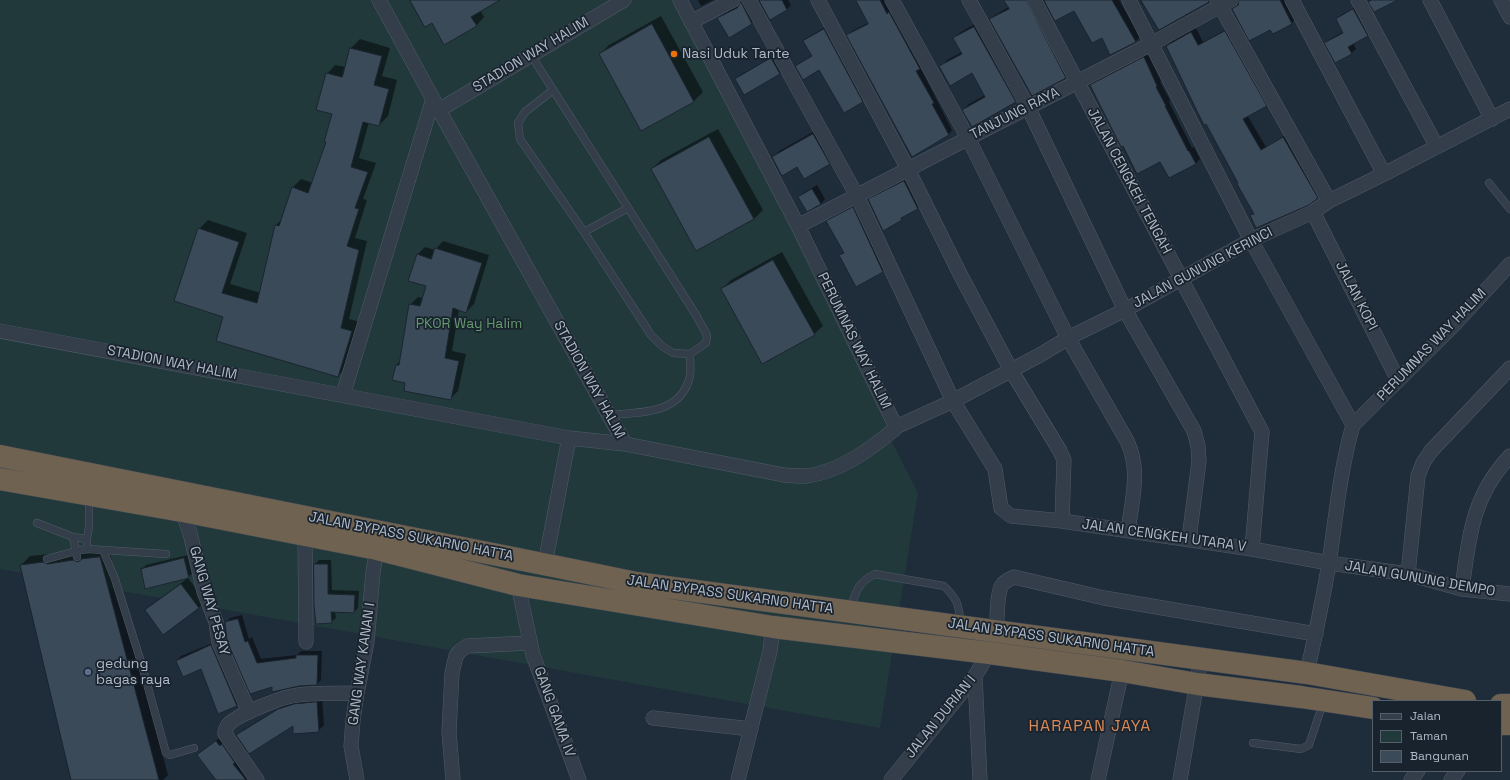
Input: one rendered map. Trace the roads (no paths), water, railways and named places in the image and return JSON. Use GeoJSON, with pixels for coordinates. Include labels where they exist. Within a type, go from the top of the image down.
{"type":"FeatureCollection","features":[{"type":"Feature","properties":{"kind":"highway","name":"JALAN BYPASS SUKARNO HATTA"},"geometry":{"type":"LineString","coordinates":[[0,456],[192,493],[636,583],[691,592],[761,599],[1258,666],[1307,673],[1459,700]]}},
{"type":"Feature","properties":{"kind":"highway","name":"JALAN BYPASS SUKARNO HATTA"},"geometry":{"type":"LineString","coordinates":[[0,479],[182,511],[377,549],[518,585],[773,627],[989,652],[1122,671],[1197,684],[1372,708]]}},
{"type":"Feature","properties":{"kind":"highway"},"geometry":{"type":"LineString","coordinates":[[1258,666],[1258,692]]}},
{"type":"Feature","properties":{"kind":"street","name":"STADION WAY HALIM"},"geometry":{"type":"LineString","coordinates":[[379,0],[625,444]]}},
{"type":"Feature","properties":{"kind":"street","name":"STADION WAY HALIM"},"geometry":{"type":"LineString","coordinates":[[436,104],[531,55],[624,0]]}},
{"type":"Feature","properties":{"kind":"street","name":"PERUMNAS WAY HALIM"},"geometry":{"type":"LineString","coordinates":[[625,444],[763,472],[805,476],[822,473],[849,462],[871,448],[895,429],[896,426],[798,226],[680,0]]}},
{"type":"Feature","properties":{"kind":"street"},"geometry":{"type":"LineString","coordinates":[[691,22],[733,0]]}},
{"type":"Feature","properties":{"kind":"street"},"geometry":{"type":"LineString","coordinates":[[749,0],[857,196],[952,401]]}},
{"type":"Feature","properties":{"kind":"street"},"geometry":{"type":"LineString","coordinates":[[818,0],[908,169],[960,274],[1011,370],[1060,451],[1064,460],[1062,521]]}},
{"type":"Feature","properties":{"kind":"street"},"geometry":{"type":"LineString","coordinates":[[892,0],[968,138],[1068,338],[1133,453],[1136,474],[1128,530]]}},
{"type":"Feature","properties":{"kind":"street"},"geometry":{"type":"LineString","coordinates":[[969,0],[1028,107],[1125,310],[1194,431],[1198,446],[1199,461],[1189,539]]}},
{"type":"Feature","properties":{"kind":"street","name":"JALAN CENGKEH TENGAH"},"geometry":{"type":"LineString","coordinates":[[1034,0],[1262,432],[1252,549]]}},
{"type":"Feature","properties":{"kind":"street"},"geometry":{"type":"LineString","coordinates":[[1129,0],[1153,43],[1251,240],[1353,425],[1345,453],[1329,563],[1307,673]]}},
{"type":"Feature","properties":{"kind":"street"},"geometry":{"type":"LineString","coordinates":[[1292,0],[1384,174]]}},
{"type":"Feature","properties":{"kind":"street"},"geometry":{"type":"LineString","coordinates":[[1358,0],[1437,147]]}},
{"type":"Feature","properties":{"kind":"street"},"geometry":{"type":"LineString","coordinates":[[1430,0],[1492,118]]}},
{"type":"Feature","properties":{"kind":"street"},"geometry":{"type":"LineString","coordinates":[[1501,0],[1510,17]]}},
{"type":"Feature","properties":{"kind":"street"},"geometry":{"type":"LineString","coordinates":[[1223,2],[1329,201]]}},
{"type":"Feature","properties":{"kind":"street","name":"TANJUNG RAYA"},"geometry":{"type":"LineString","coordinates":[[798,226],[1153,43],[1223,2]]}},
{"type":"Feature","properties":{"kind":"street"},"geometry":{"type":"LineString","coordinates":[[343,396],[436,104]]}},
{"type":"Feature","properties":{"kind":"street","name":"JALAN GUNUNG KERINCI"},"geometry":{"type":"LineString","coordinates":[[896,426],[952,401],[1040,355],[1068,338],[1181,280],[1251,240],[1313,212],[1329,201],[1510,109]]}},
{"type":"Feature","properties":{"kind":"street","name":"JALAN KOPI"},"geometry":{"type":"LineString","coordinates":[[1313,212],[1398,380]]}},
{"type":"Feature","properties":{"kind":"street","name":"PERUMNAS WAY HALIM"},"geometry":{"type":"LineString","coordinates":[[1353,425],[1453,326],[1510,264]]}},
{"type":"Feature","properties":{"kind":"street","name":"STADION WAY HALIM"},"geometry":{"type":"LineString","coordinates":[[0,331],[569,438],[625,444]]}},
{"type":"Feature","properties":{"kind":"street"},"geometry":{"type":"LineString","coordinates":[[1408,574],[1418,476],[1423,463],[1431,451],[1510,368]]}},
{"type":"Feature","properties":{"kind":"street","name":"JALAN CENGKEH UTARA V"},"geometry":{"type":"LineString","coordinates":[[952,401],[995,469],[1001,508],[1011,516],[1062,521],[1189,539],[1329,563]]}},
{"type":"Feature","properties":{"kind":"street"},"geometry":{"type":"LineString","coordinates":[[545,564],[569,438]]}},
{"type":"Feature","properties":{"kind":"street"},"geometry":{"type":"LineString","coordinates":[[1462,589],[1470,530],[1477,506],[1486,486],[1510,456]]}},
{"type":"Feature","properties":{"kind":"street","name":"GANG WAY PESAY"},"geometry":{"type":"LineString","coordinates":[[182,511],[190,533],[204,592],[216,622],[218,643],[249,712]]}},
{"type":"Feature","properties":{"kind":"street"},"geometry":{"type":"LineString","coordinates":[[305,535],[306,642]]}},
{"type":"Feature","properties":{"kind":"street","name":"GANG WAY KANAN I"},"geometry":{"type":"LineString","coordinates":[[357,780],[351,746],[357,693],[367,642],[373,572],[377,549]]}},
{"type":"Feature","properties":{"kind":"street","name":"JALAN GUNUNG DEMPO"},"geometry":{"type":"LineString","coordinates":[[1329,563],[1408,574],[1462,589],[1510,594]]}},
{"type":"Feature","properties":{"kind":"street"},"geometry":{"type":"LineString","coordinates":[[996,631],[999,591],[1003,583],[1014,578],[1104,598],[1316,634]]}},
{"type":"Feature","properties":{"kind":"street","name":"GANG GAMA IV"},"geometry":{"type":"LineString","coordinates":[[518,585],[533,654],[579,780]]}},
{"type":"Feature","properties":{"kind":"street"},"geometry":{"type":"LineString","coordinates":[[738,780],[770,651],[773,627]]}},
{"type":"Feature","properties":{"kind":"street"},"geometry":{"type":"LineString","coordinates":[[453,780],[449,732],[452,673],[456,656],[460,650],[467,646],[530,643]]}},
{"type":"Feature","properties":{"kind":"street","name":"JALAN DURIAN I"},"geometry":{"type":"LineString","coordinates":[[891,780],[975,676],[989,652]]}},
{"type":"Feature","properties":{"kind":"street"},"geometry":{"type":"LineString","coordinates":[[1180,780],[1201,659]]}},
{"type":"Feature","properties":{"kind":"street"},"geometry":{"type":"LineString","coordinates":[[1098,780],[1122,671]]}},
{"type":"Feature","properties":{"kind":"street"},"geometry":{"type":"LineString","coordinates":[[975,676],[980,780]]}},
{"type":"Feature","properties":{"kind":"street"},"geometry":{"type":"LineString","coordinates":[[257,780],[225,734],[225,729],[228,724],[249,712],[291,696],[357,693]]}},
{"type":"Feature","properties":{"kind":"street"},"geometry":{"type":"LineString","coordinates":[[653,718],[751,729]]}},
{"type":"Feature","properties":{"kind":"street"},"geometry":{"type":"LineString","coordinates":[[1411,780],[1417,772]]}},
{"type":"Feature","properties":{"kind":"street"},"geometry":{"type":"LineString","coordinates":[[1451,780],[1457,772]]}},
{"type":"Feature","properties":{"kind":"lane"},"geometry":{"type":"LineString","coordinates":[[531,55],[628,208],[707,335],[706,343],[690,354],[673,353],[662,346],[651,335],[584,232],[520,139],[518,123],[525,112],[553,90]]}},
{"type":"Feature","properties":{"kind":"lane"},"geometry":{"type":"LineString","coordinates":[[1490,183],[1510,209]]}},
{"type":"Feature","properties":{"kind":"lane"},"geometry":{"type":"LineString","coordinates":[[584,232],[628,208]]}},
{"type":"Feature","properties":{"kind":"lane"},"geometry":{"type":"LineString","coordinates":[[609,415],[654,411],[675,402],[684,392],[690,376],[690,354]]}},
{"type":"Feature","properties":{"kind":"lane"},"geometry":{"type":"LineString","coordinates":[[87,549],[89,494]]}},
{"type":"Feature","properties":{"kind":"lane"},"geometry":{"type":"LineString","coordinates":[[37,523],[73,536],[87,539]]}},
{"type":"Feature","properties":{"kind":"lane"},"geometry":{"type":"LineString","coordinates":[[73,536],[77,554]]}},
{"type":"Feature","properties":{"kind":"lane"},"geometry":{"type":"LineString","coordinates":[[46,559],[77,554],[87,549],[166,554]]}},
{"type":"Feature","properties":{"kind":"lane"},"geometry":{"type":"LineString","coordinates":[[103,550],[115,579],[139,655],[166,753],[170,755],[194,748]]}},
{"type":"Feature","properties":{"kind":"lane"},"geometry":{"type":"LineString","coordinates":[[849,611],[858,587],[866,578],[875,574],[944,586],[952,594],[958,604],[961,626]]}},
{"type":"Feature","properties":{"kind":"lane"},"geometry":{"type":"LineString","coordinates":[[1253,743],[1301,749],[1309,745],[1323,701]]}},
{"type":"Feature","properties":{"kind":"place","name":"Nasi Uduk Tante"},"geometry":{"type":"Point","coordinates":[674,54]}},
{"type":"Feature","properties":{"kind":"place","name":"gedung bagas raya"},"geometry":{"type":"Point","coordinates":[88,672]}},
{"type":"Feature","properties":{"kind":"district","name":"HARAPAN JAYA"},"geometry":{"type":"Point","coordinates":[1090,727]}},
{"type":"Feature","properties":{"kind":"park label","name":"PKOR Way Halim"},"geometry":{"type":"Point","coordinates":[469,324]}}]}
